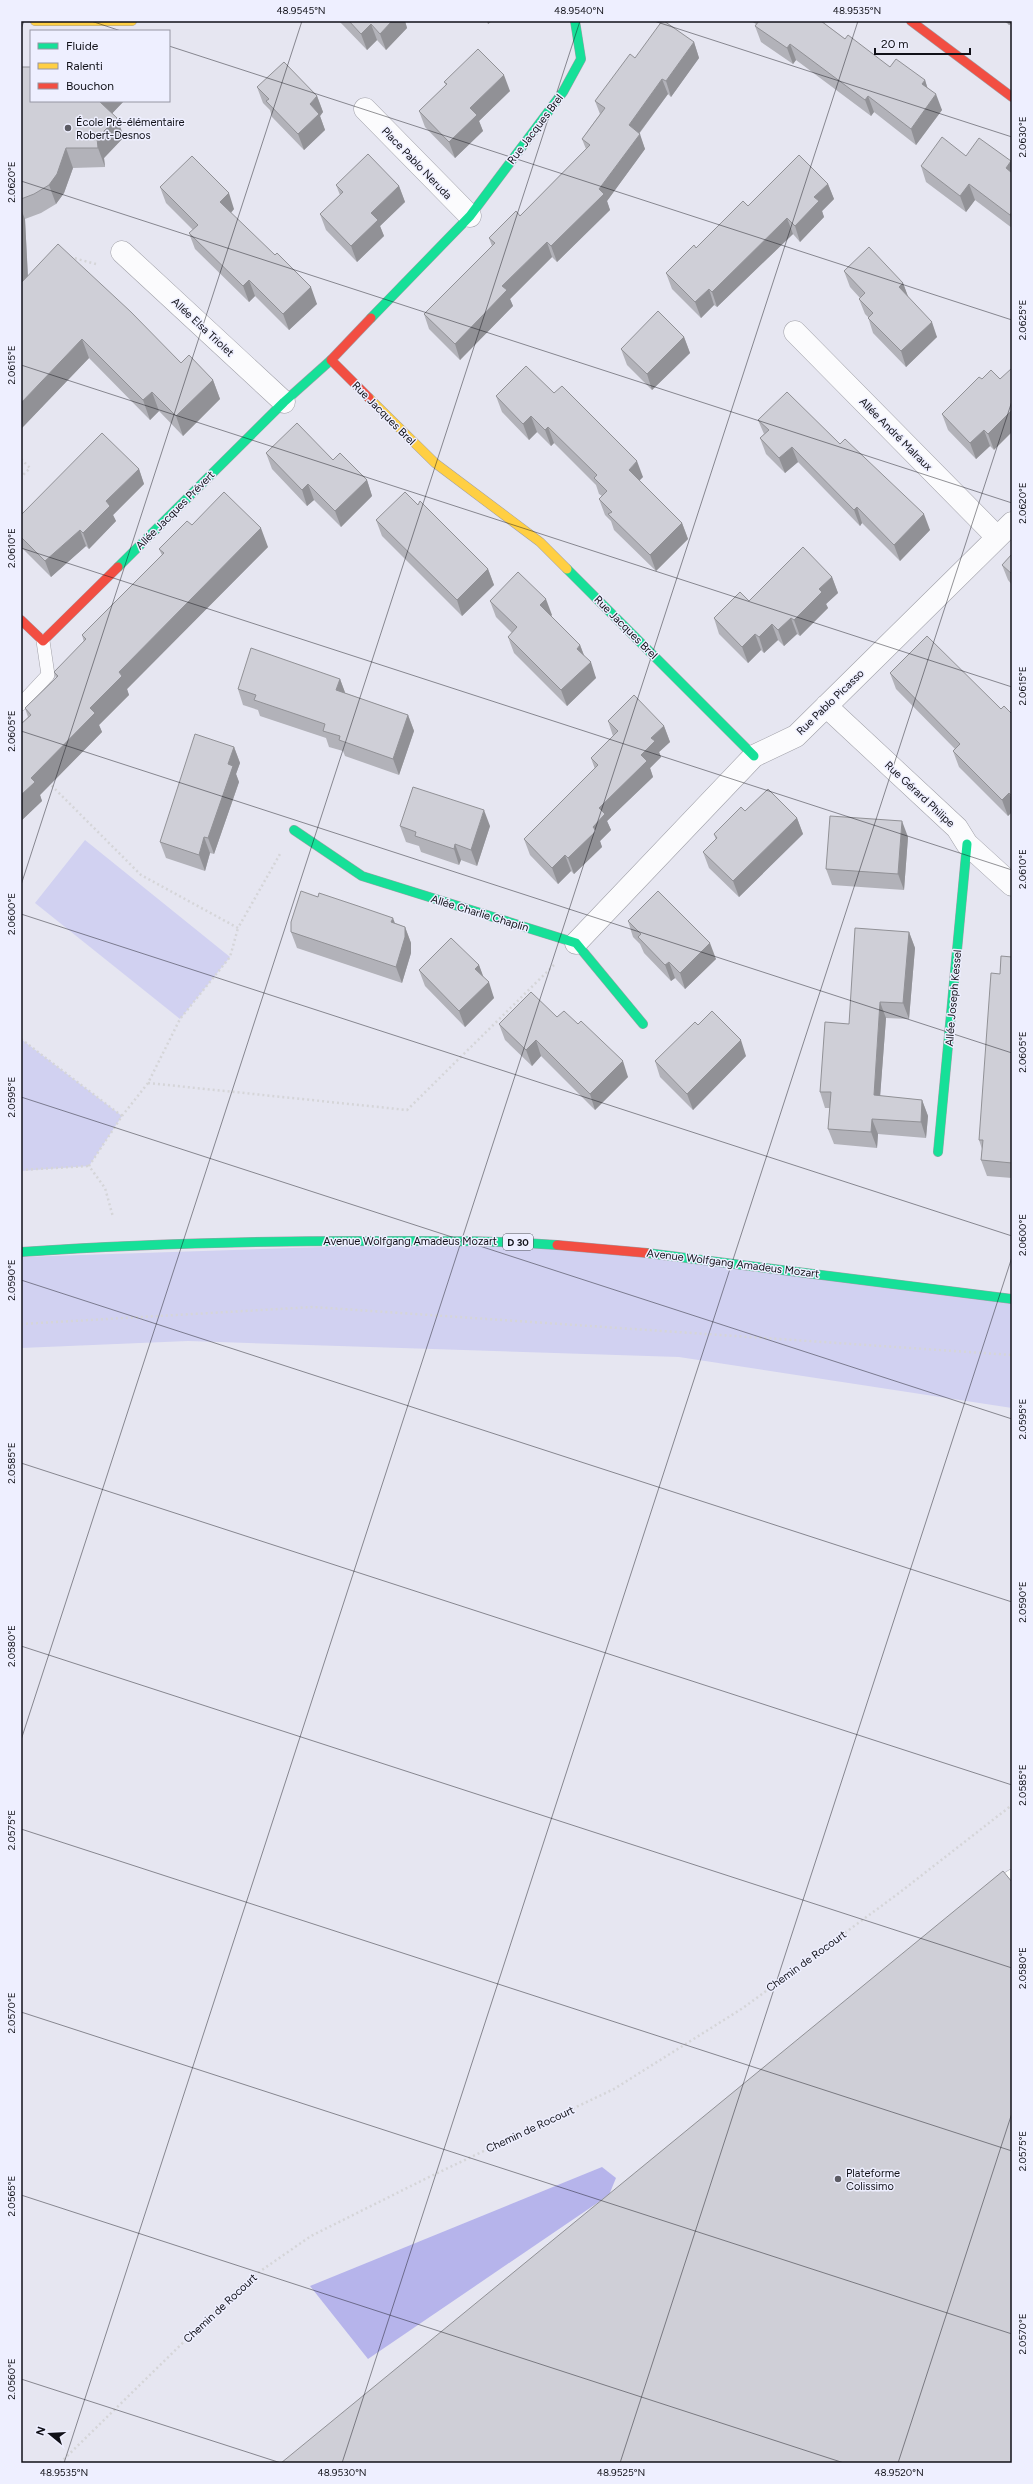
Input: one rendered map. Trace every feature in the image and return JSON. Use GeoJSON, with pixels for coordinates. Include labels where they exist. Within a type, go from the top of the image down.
{"type":"FeatureCollection","features":[{"type":"Feature","properties":{"kind":"street"},"geometry":{"type":"LineString","coordinates":[[35,21],[132,21]]}},
{"type":"Feature","properties":{"kind":"street","name":"Rue Jacques Brel"},"geometry":{"type":"LineString","coordinates":[[575,21],[581,59],[563,92],[470,216],[331,360],[435,464],[540,542],[754,756]]}},
{"type":"Feature","properties":{"kind":"street"},"geometry":{"type":"LineString","coordinates":[[911,21],[1012,97]]}},
{"type":"Feature","properties":{"kind":"street","name":"Place Pablo Neruda"},"geometry":{"type":"LineString","coordinates":[[365,109],[470,216]]}},
{"type":"Feature","properties":{"kind":"street","name":"Allée Elsa Triolet"},"geometry":{"type":"LineString","coordinates":[[122,252],[284,402]]}},
{"type":"Feature","properties":{"kind":"street","name":"Allée André Malraux"},"geometry":{"type":"LineString","coordinates":[[796,332],[1005,530]]}},
{"type":"Feature","properties":{"kind":"street","name":"Allée Jacques Prévert"},"geometry":{"type":"LineString","coordinates":[[43,641],[284,402],[331,360]]}},
{"type":"Feature","properties":{"kind":"street","name":"Rue Pablo Picasso"},"geometry":{"type":"LineString","coordinates":[[576,943],[754,756],[796,736],[1005,530]]}},
{"type":"Feature","properties":{"kind":"street"},"geometry":{"type":"LineString","coordinates":[[21,620],[43,641]]}},
{"type":"Feature","properties":{"kind":"street","name":"Rue Gérard Philipe"},"geometry":{"type":"LineString","coordinates":[[826,706],[957,828],[967,844],[1012,885]]}},
{"type":"Feature","properties":{"kind":"street","name":"Allée Charlie Chaplin"},"geometry":{"type":"LineString","coordinates":[[294,830],[362,876],[576,943]]}},
{"type":"Feature","properties":{"kind":"street","name":"Allée Joseph Kessel"},"geometry":{"type":"LineString","coordinates":[[938,1152],[967,844]]}},
{"type":"Feature","properties":{"kind":"street"},"geometry":{"type":"LineString","coordinates":[[576,943],[643,1024]]}},
{"type":"Feature","properties":{"kind":"street","name":"Avenue Wolfgang Amadeus Mozart"},"geometry":{"type":"LineString","coordinates":[[21,1252],[121,1245],[245,1241],[506,1241],[685,1256],[1012,1299]]}},
{"type":"Feature","properties":{"kind":"lane"},"geometry":{"type":"LineString","coordinates":[[21,704],[48,675],[43,641]]}},
{"type":"Feature","properties":{"kind":"lane"},"geometry":{"type":"LineString","coordinates":[[985,1896],[1012,1876]]}},
{"type":"Feature","properties":{"kind":"path"},"geometry":{"type":"LineString","coordinates":[[68,257],[99,264],[122,252]]}},
{"type":"Feature","properties":{"kind":"path"},"geometry":{"type":"LineString","coordinates":[[21,459],[30,468],[21,477]]}},
{"type":"Feature","properties":{"kind":"path"},"geometry":{"type":"LineString","coordinates":[[43,776],[141,875],[238,928]]}},
{"type":"Feature","properties":{"kind":"path"},"geometry":{"type":"LineString","coordinates":[[89,1166],[122,1116],[148,1082],[180,1019],[230,957],[238,928],[294,830]]}},
{"type":"Feature","properties":{"kind":"path"},"geometry":{"type":"LineString","coordinates":[[148,1082],[407,1110],[576,943]]}},
{"type":"Feature","properties":{"kind":"path"},"geometry":{"type":"LineString","coordinates":[[21,1039],[122,1116]]}},
{"type":"Feature","properties":{"kind":"path"},"geometry":{"type":"LineString","coordinates":[[21,1170],[89,1166]]}},
{"type":"Feature","properties":{"kind":"path"},"geometry":{"type":"LineString","coordinates":[[89,1166],[105,1188],[121,1245]]}},
{"type":"Feature","properties":{"kind":"path"},"geometry":{"type":"LineString","coordinates":[[21,1324],[314,1307],[1012,1355]]}},
{"type":"Feature","properties":{"kind":"path","name":"Chemin de Rocourt"},"geometry":{"type":"LineString","coordinates":[[60,2463],[252,2276],[311,2236],[427,2178],[614,2089],[742,2008],[899,1893],[1012,1805]]}},
{"type":"Feature","properties":{"kind":"shaded area"},"geometry":{"type":"Polygon","coordinates":[[[85,840],[230,957],[180,1019],[35,903],[85,840]]]}},
{"type":"Feature","properties":{"kind":"shaded area"},"geometry":{"type":"Polygon","coordinates":[[[21,1039],[122,1116],[89,1166],[21,1171],[21,1039]]]}},
{"type":"Feature","properties":{"kind":"shaded area"},"geometry":{"type":"Polygon","coordinates":[[[506,1241],[1012,1299],[1012,1408],[679,1357],[188,1341],[21,1348],[21,1257],[506,1241]]]}},
{"type":"Feature","properties":{"kind":"water"},"geometry":{"type":"Polygon","coordinates":[[[602,2167],[616,2178],[609,2195],[368,2359],[310,2286],[602,2167]]]}},
{"type":"Feature","properties":{"kind":"building"},"geometry":{"type":"Polygon","coordinates":[[[349,21],[392,21],[380,34],[371,24],[361,34],[349,21]]]}},
{"type":"Feature","properties":{"kind":"building"},"geometry":{"type":"Polygon","coordinates":[[[662,21],[694,42],[666,81],[662,79],[629,125],[640,134],[599,189],[604,194],[551,246],[547,242],[502,286],[507,290],[455,344],[424,314],[495,243],[489,238],[516,211],[520,216],[590,145],[582,139],[605,108],[595,101],[630,54],[635,58],[662,21]]]}},
{"type":"Feature","properties":{"kind":"building"},"geometry":{"type":"Polygon","coordinates":[[[759,21],[821,21],[845,39],[848,35],[890,67],[896,59],[925,80],[922,84],[936,94],[911,129],[868,96],[865,100],[790,44],[787,48],[755,26],[759,21]]]}},
{"type":"Feature","properties":{"kind":"building"},"geometry":{"type":"Polygon","coordinates":[[[478,49],[504,75],[470,108],[477,115],[449,142],[419,111],[447,84],[444,82],[478,49]]]}},
{"type":"Feature","properties":{"kind":"building"},"geometry":{"type":"Polygon","coordinates":[[[284,62],[317,96],[310,104],[319,114],[298,134],[266,101],[269,99],[257,87],[284,62]]]}},
{"type":"Feature","properties":{"kind":"building","name":"École Pré-élémentaire Robert-Desnos"},"geometry":{"type":"Polygon","coordinates":[[[21,67],[30,67],[30,102],[100,102],[117,118],[97,138],[98,148],[66,148],[57,174],[49,185],[34,194],[21,199],[21,67]]]}},
{"type":"Feature","properties":{"kind":"building"},"geometry":{"type":"Polygon","coordinates":[[[942,137],[966,156],[979,138],[1011,161],[1006,168],[1012,173],[1012,212],[1010,215],[969,184],[960,196],[921,166],[942,137]]]}},
{"type":"Feature","properties":{"kind":"building"},"geometry":{"type":"Polygon","coordinates":[[[368,154],[399,186],[371,213],[378,220],[351,246],[320,214],[343,192],[336,185],[368,154]]]}},
{"type":"Feature","properties":{"kind":"building"},"geometry":{"type":"Polygon","coordinates":[[[799,155],[828,184],[814,197],[819,201],[795,226],[787,218],[712,292],[709,289],[695,302],[666,273],[694,245],[696,248],[743,201],[748,206],[799,155]]]}},
{"type":"Feature","properties":{"kind":"building"},"geometry":{"type":"Polygon","coordinates":[[[192,156],[229,193],[220,202],[275,255],[277,253],[311,287],[283,314],[249,280],[243,286],[189,233],[198,225],[160,187],[192,156]]]}},
{"type":"Feature","properties":{"kind":"building"},"geometry":{"type":"Polygon","coordinates":[[[58,244],[131,312],[181,363],[189,355],[213,380],[176,416],[152,392],[143,400],[82,339],[21,403],[21,266],[22,282],[58,244]]]}},
{"type":"Feature","properties":{"kind":"building"},"geometry":{"type":"Polygon","coordinates":[[[869,247],[903,283],[899,287],[932,322],[901,351],[868,318],[873,313],[859,299],[865,293],[844,271],[869,247]]]}},
{"type":"Feature","properties":{"kind":"building"},"geometry":{"type":"Polygon","coordinates":[[[658,311],[684,337],[647,374],[621,349],[658,311]]]}},
{"type":"Feature","properties":{"kind":"building"},"geometry":{"type":"Polygon","coordinates":[[[526,366],[554,393],[562,386],[637,461],[629,470],[682,523],[650,555],[608,514],[612,512],[599,499],[607,491],[594,478],[597,475],[548,427],[545,430],[531,416],[523,424],[496,396],[526,366]]]}},
{"type":"Feature","properties":{"kind":"building"},"geometry":{"type":"Polygon","coordinates":[[[1012,368],[1012,410],[988,434],[984,430],[970,443],[942,414],[979,377],[982,379],[991,370],[1000,379],[1012,368]]]}},
{"type":"Feature","properties":{"kind":"building"},"geometry":{"type":"Polygon","coordinates":[[[787,392],[840,444],[845,439],[924,514],[894,545],[857,507],[854,510],[792,447],[779,458],[760,438],[769,430],[758,420],[787,392]]]}},
{"type":"Feature","properties":{"kind":"building"},"geometry":{"type":"Polygon","coordinates":[[[297,423],[333,460],[340,453],[367,480],[335,511],[308,484],[302,490],[266,453],[297,423]]]}},
{"type":"Feature","properties":{"kind":"building"},"geometry":{"type":"Polygon","coordinates":[[[102,433],[139,469],[106,501],[110,506],[83,533],[80,530],[45,561],[21,537],[21,515],[102,433]]]}},
{"type":"Feature","properties":{"kind":"building"},"geometry":{"type":"Polygon","coordinates":[[[224,492],[261,528],[119,672],[122,676],[90,708],[95,713],[31,778],[35,782],[21,795],[21,724],[31,715],[25,708],[58,676],[54,672],[86,639],[82,635],[164,553],[159,549],[187,521],[192,525],[224,492]]]}},
{"type":"Feature","properties":{"kind":"building"},"geometry":{"type":"Polygon","coordinates":[[[405,492],[418,505],[420,501],[488,569],[457,600],[376,520],[405,492]]]}},
{"type":"Feature","properties":{"kind":"building"},"geometry":{"type":"Polygon","coordinates":[[[803,547],[832,577],[819,589],[822,592],[794,620],[791,618],[778,630],[772,624],[759,637],[755,634],[742,647],[714,618],[740,592],[749,601],[803,547]]]}},
{"type":"Feature","properties":{"kind":"building"},"geometry":{"type":"Polygon","coordinates":[[[1012,554],[1012,574],[1002,565],[1012,554]]]}},
{"type":"Feature","properties":{"kind":"building"},"geometry":{"type":"Polygon","coordinates":[[[518,572],[546,599],[540,605],[580,645],[577,649],[591,662],[561,690],[508,637],[517,627],[490,601],[518,572]]]}},
{"type":"Feature","properties":{"kind":"building"},"geometry":{"type":"Polygon","coordinates":[[[927,636],[1001,709],[1004,706],[1012,714],[1012,796],[1009,793],[1002,800],[953,751],[960,744],[890,673],[927,636]]]}},
{"type":"Feature","properties":{"kind":"building"},"geometry":{"type":"Polygon","coordinates":[[[251,648],[340,679],[336,690],[408,715],[393,759],[339,740],[340,736],[323,731],[325,724],[254,700],[256,695],[238,689],[251,648]]]}},
{"type":"Feature","properties":{"kind":"building"},"geometry":{"type":"Polygon","coordinates":[[[634,695],[664,726],[651,738],[655,741],[641,755],[647,761],[599,808],[605,814],[593,827],[596,831],[568,858],[565,855],[552,868],[524,839],[598,765],[591,758],[618,731],[608,721],[634,695]]]}},
{"type":"Feature","properties":{"kind":"building"},"geometry":{"type":"Polygon","coordinates":[[[195,734],[234,747],[228,764],[233,766],[208,838],[204,837],[199,855],[160,842],[195,734]]]}},
{"type":"Feature","properties":{"kind":"building"},"geometry":{"type":"Polygon","coordinates":[[[413,787],[484,810],[471,850],[455,844],[454,849],[415,836],[416,832],[400,826],[413,787]]]}},
{"type":"Feature","properties":{"kind":"building"},"geometry":{"type":"Polygon","coordinates":[[[768,789],[797,818],[733,881],[703,852],[717,838],[714,834],[741,807],[745,811],[768,789]]]}},
{"type":"Feature","properties":{"kind":"building"},"geometry":{"type":"Polygon","coordinates":[[[830,816],[902,821],[898,874],[826,869],[830,816]]]}},
{"type":"Feature","properties":{"kind":"building"},"geometry":{"type":"Polygon","coordinates":[[[301,891],[318,897],[319,893],[393,918],[391,922],[405,927],[405,937],[396,967],[291,932],[291,922],[301,891]]]}},
{"type":"Feature","properties":{"kind":"building"},"geometry":{"type":"Polygon","coordinates":[[[658,891],[710,943],[680,973],[669,962],[665,965],[638,937],[641,934],[628,921],[658,891]]]}},
{"type":"Feature","properties":{"kind":"building"},"geometry":{"type":"Polygon","coordinates":[[[855,928],[909,932],[903,1003],[880,1002],[874,1095],[922,1100],[921,1122],[872,1119],[871,1132],[828,1129],[831,1092],[820,1092],[825,1022],[849,1024],[855,928]]]}},
{"type":"Feature","properties":{"kind":"building"},"geometry":{"type":"Polygon","coordinates":[[[451,938],[479,965],[475,969],[489,982],[459,1011],[419,970],[451,938]]]}},
{"type":"Feature","properties":{"kind":"building"},"geometry":{"type":"Polygon","coordinates":[[[1001,956],[1012,957],[1012,1163],[981,1160],[983,1140],[979,1140],[991,973],[1000,974],[1001,956]]]}},
{"type":"Feature","properties":{"kind":"building"},"geometry":{"type":"Polygon","coordinates":[[[531,992],[557,1017],[564,1011],[578,1024],[581,1021],[623,1061],[590,1094],[536,1040],[526,1050],[499,1024],[531,992]]]}},
{"type":"Feature","properties":{"kind":"building"},"geometry":{"type":"Polygon","coordinates":[[[712,1011],[741,1040],[687,1094],[655,1061],[695,1022],[698,1025],[712,1011]]]}},
{"type":"Feature","properties":{"kind":"building","name":"Plateforme Colissimo"},"geometry":{"type":"Polygon","coordinates":[[[1003,1871],[1012,1882],[1012,2463],[281,2463],[1003,1871]]]}},
{"type":"Feature","properties":{"kind":"traffic: fast"},"geometry":{"type":"LineString","coordinates":[[371,318],[470,216],[563,92],[581,59],[575,21]]}},
{"type":"Feature","properties":{"kind":"traffic: fast"},"geometry":{"type":"LineString","coordinates":[[118,567],[284,402],[331,360]]}},
{"type":"Feature","properties":{"kind":"traffic: fast"},"geometry":{"type":"LineString","coordinates":[[567,569],[754,756]]}},
{"type":"Feature","properties":{"kind":"traffic: fast"},"geometry":{"type":"LineString","coordinates":[[294,830],[362,876],[576,943],[643,1024]]}},
{"type":"Feature","properties":{"kind":"traffic: fast"},"geometry":{"type":"LineString","coordinates":[[938,1152],[967,844]]}},
{"type":"Feature","properties":{"kind":"traffic: fast"},"geometry":{"type":"LineString","coordinates":[[21,1252],[149,1245],[278,1242],[460,1241],[557,1245]]}},
{"type":"Feature","properties":{"kind":"traffic: fast"},"geometry":{"type":"LineString","coordinates":[[647,1253],[1012,1299]]}},
{"type":"Feature","properties":{"kind":"traffic: slow"},"geometry":{"type":"LineString","coordinates":[[35,21],[132,21]]}},
{"type":"Feature","properties":{"kind":"traffic: slow"},"geometry":{"type":"LineString","coordinates":[[369,398],[435,463],[540,542],[567,569]]}},
{"type":"Feature","properties":{"kind":"traffic: jam"},"geometry":{"type":"LineString","coordinates":[[911,21],[1012,97]]}},
{"type":"Feature","properties":{"kind":"traffic: jam"},"geometry":{"type":"LineString","coordinates":[[369,398],[331,360],[371,318]]}},
{"type":"Feature","properties":{"kind":"traffic: jam"},"geometry":{"type":"LineString","coordinates":[[21,620],[43,641],[118,567]]}},
{"type":"Feature","properties":{"kind":"traffic: jam"},"geometry":{"type":"LineString","coordinates":[[557,1245],[647,1253]]}},
{"type":"Feature","properties":{"kind":"place","name":"École Pré-élémentaire Robert-Desnos"},"geometry":{"type":"Point","coordinates":[68,128]}},
{"type":"Feature","properties":{"kind":"place","name":"Plateforme Colissimo"},"geometry":{"type":"Point","coordinates":[838,2179]}}]}
